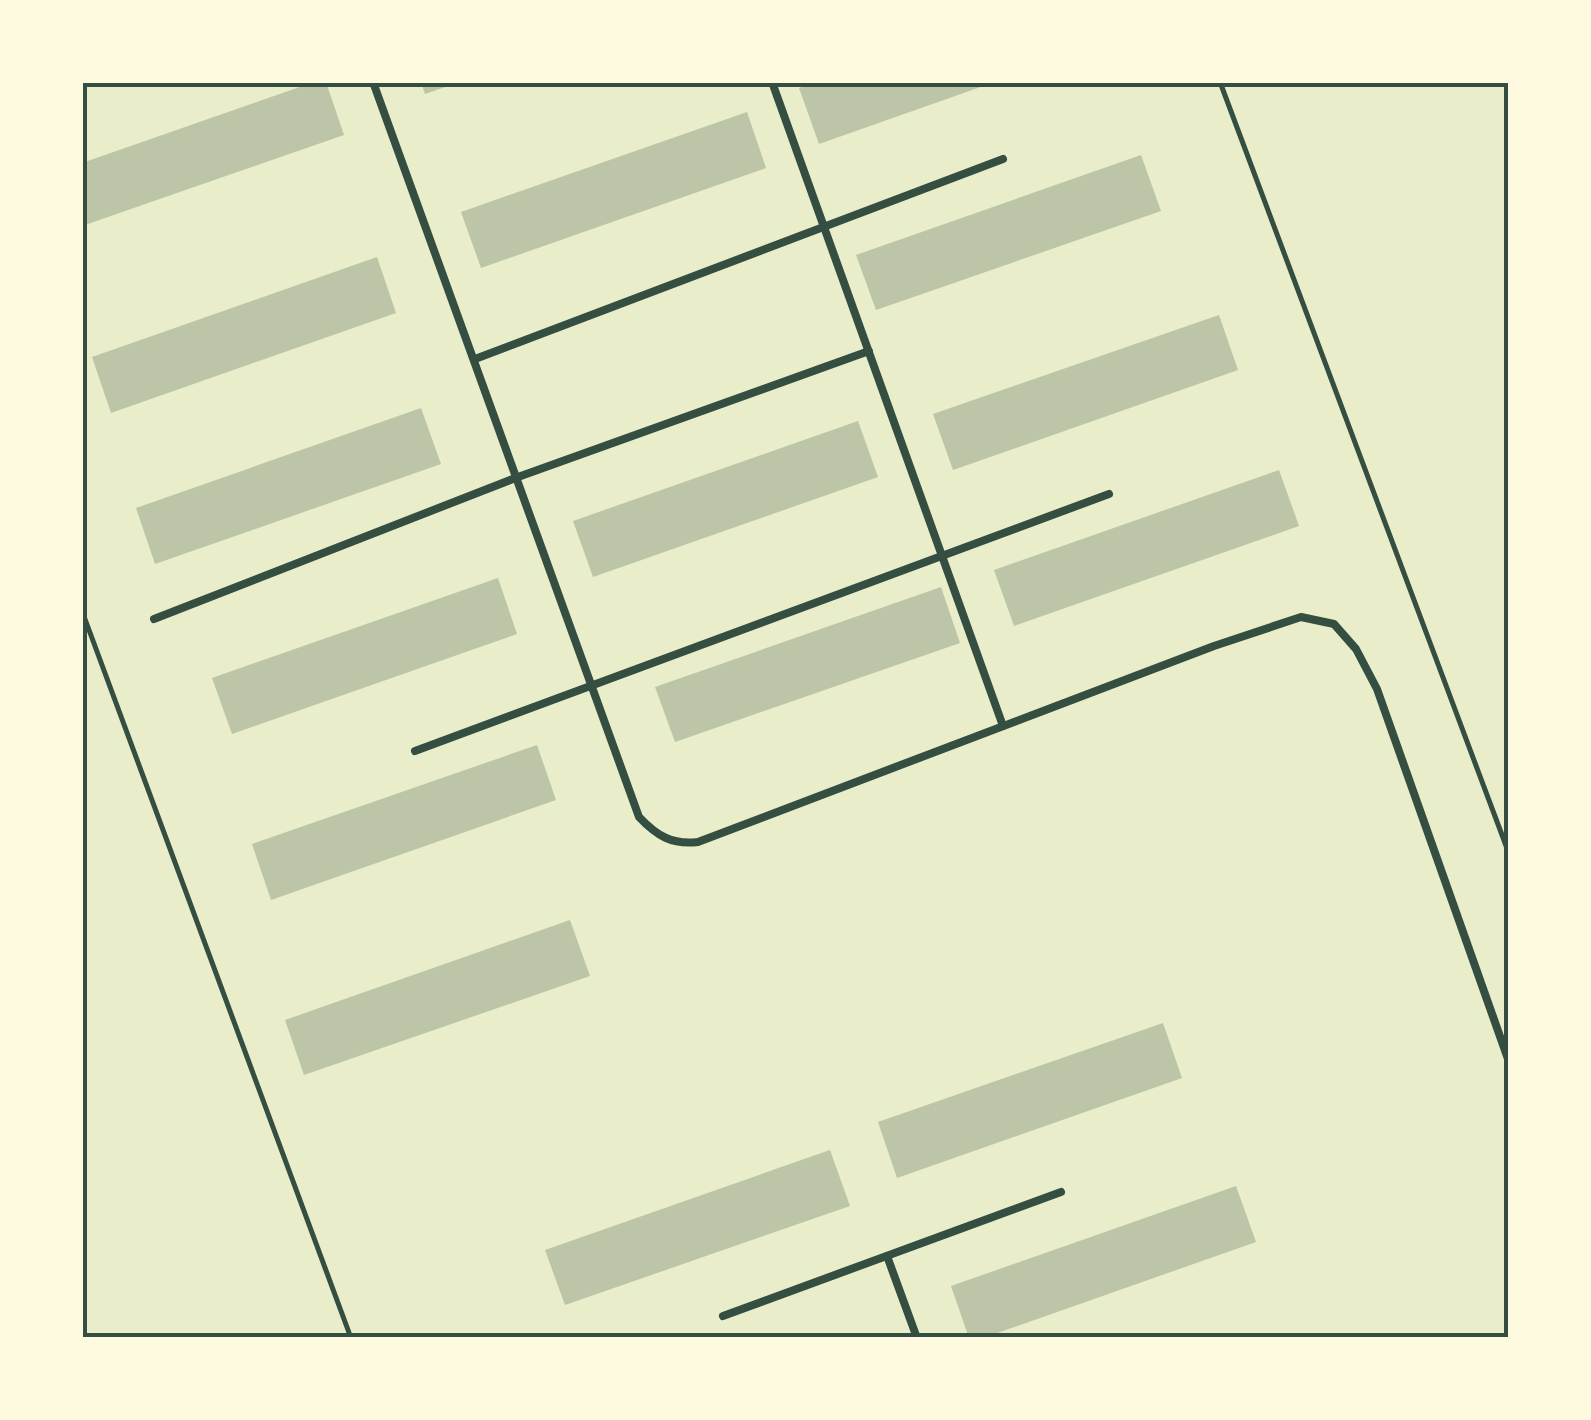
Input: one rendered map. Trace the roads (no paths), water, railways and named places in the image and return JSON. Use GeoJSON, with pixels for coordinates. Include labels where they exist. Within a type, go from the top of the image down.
{"type":"FeatureCollection","features":[{"type":"Feature","properties":{"kind":"lane"},"geometry":{"type":"LineString","coordinates":[[373,82],[640,817],[651,830],[674,842],[698,842],[1300,617],[1334,624],[1356,649],[1377,689],[1508,1059]]}},
{"type":"Feature","properties":{"kind":"lane"},"geometry":{"type":"LineString","coordinates":[[772,82],[1003,726]]}},
{"type":"Feature","properties":{"kind":"lane"},"geometry":{"type":"LineString","coordinates":[[475,359],[1003,158]]}},
{"type":"Feature","properties":{"kind":"lane"},"geometry":{"type":"LineString","coordinates":[[154,619],[518,477],[868,351]]}},
{"type":"Feature","properties":{"kind":"lane"},"geometry":{"type":"LineString","coordinates":[[415,751],[591,682],[1109,494]]}},
{"type":"Feature","properties":{"kind":"lane"},"geometry":{"type":"LineString","coordinates":[[723,1316],[1061,1192]]}},
{"type":"Feature","properties":{"kind":"lane"},"geometry":{"type":"LineString","coordinates":[[887,1256],[917,1338]]}}]}
